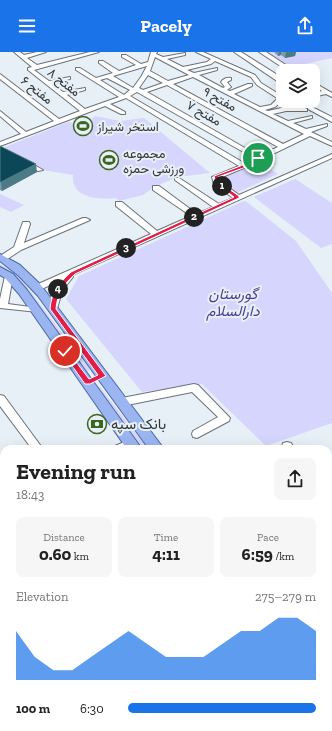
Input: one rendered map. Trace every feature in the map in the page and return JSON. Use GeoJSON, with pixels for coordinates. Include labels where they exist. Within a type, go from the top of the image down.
{"type":"FeatureCollection","features":[{"type":"Feature","properties":{"kind":"main road"},"geometry":{"type":"LineString","coordinates":[[2,258],[39,287],[53,309],[154,445]]}},
{"type":"Feature","properties":{"kind":"main road"},"geometry":{"type":"LineString","coordinates":[[5,273],[23,292],[132,445]]}},
{"type":"Feature","properties":{"kind":"main road"},"geometry":{"type":"LineString","coordinates":[[87,382],[102,376]]}},
{"type":"Feature","properties":{"kind":"street"},"geometry":{"type":"LineString","coordinates":[[17,52],[36,67],[96,52]]}},
{"type":"Feature","properties":{"kind":"street"},"geometry":{"type":"LineString","coordinates":[[23,57],[43,52]]}},
{"type":"Feature","properties":{"kind":"street"},"geometry":{"type":"LineString","coordinates":[[199,52],[253,76],[264,88],[276,95]]}},
{"type":"Feature","properties":{"kind":"street"},"geometry":{"type":"LineString","coordinates":[[237,52],[274,75],[276,78]]}},
{"type":"Feature","properties":{"kind":"street"},"geometry":{"type":"LineString","coordinates":[[262,52],[281,64]]}},
{"type":"Feature","properties":{"kind":"street"},"geometry":{"type":"LineString","coordinates":[[138,90],[154,53],[162,59],[282,121],[332,144]]}},
{"type":"Feature","properties":{"kind":"street"},"geometry":{"type":"LineString","coordinates":[[87,54],[93,58]]}},
{"type":"Feature","properties":{"kind":"street"},"geometry":{"type":"LineString","coordinates":[[162,59],[183,54]]}},
{"type":"Feature","properties":{"kind":"street"},"geometry":{"type":"LineString","coordinates":[[124,56],[141,66]]}},
{"type":"Feature","properties":{"kind":"street"},"geometry":{"type":"LineString","coordinates":[[183,69],[209,63],[222,56]]}},
{"type":"Feature","properties":{"kind":"street"},"geometry":{"type":"LineString","coordinates":[[62,60],[69,65]]}},
{"type":"Feature","properties":{"kind":"street"},"geometry":{"type":"LineString","coordinates":[[228,64],[240,61]]}},
{"type":"Feature","properties":{"kind":"street"},"geometry":{"type":"LineString","coordinates":[[101,62],[118,73]]}},
{"type":"Feature","properties":{"kind":"street"},"geometry":{"type":"LineString","coordinates":[[95,80],[150,63]]}},
{"type":"Feature","properties":{"kind":"street"},"geometry":{"type":"LineString","coordinates":[[236,68],[252,63]]}},
{"type":"Feature","properties":{"kind":"street","name":"مفتح ۸"},"geometry":{"type":"LineString","coordinates":[[36,67],[30,69],[84,112]]}},
{"type":"Feature","properties":{"kind":"street"},"geometry":{"type":"LineString","coordinates":[[35,74],[57,68]]}},
{"type":"Feature","properties":{"kind":"street"},"geometry":{"type":"LineString","coordinates":[[78,69],[244,166]]}},
{"type":"Feature","properties":{"kind":"street"},"geometry":{"type":"LineString","coordinates":[[0,144],[125,97],[138,90],[167,84],[215,69]]}},
{"type":"Feature","properties":{"kind":"street","name":"مفتح ۹"},"geometry":{"type":"LineString","coordinates":[[147,72],[282,146]]}},
{"type":"Feature","properties":{"kind":"street","name":"مفتح ۶"},"geometry":{"type":"LineString","coordinates":[[0,76],[59,122]]}},
{"type":"Feature","properties":{"kind":"street","name":"مفتح ۷"},"geometry":{"type":"LineString","coordinates":[[108,76],[138,90],[258,158]]}},
{"type":"Feature","properties":{"kind":"street"},"geometry":{"type":"LineString","coordinates":[[204,80],[225,76]]}},
{"type":"Feature","properties":{"kind":"street"},"geometry":{"type":"LineString","coordinates":[[210,84],[225,76]]}},
{"type":"Feature","properties":{"kind":"street"},"geometry":{"type":"LineString","coordinates":[[223,90],[228,87],[224,82],[225,76]]}},
{"type":"Feature","properties":{"kind":"street"},"geometry":{"type":"LineString","coordinates":[[48,83],[68,78]]}},
{"type":"Feature","properties":{"kind":"street"},"geometry":{"type":"LineString","coordinates":[[230,94],[251,86]]}},
{"type":"Feature","properties":{"kind":"street"},"geometry":{"type":"LineString","coordinates":[[264,88],[276,87]]}},
{"type":"Feature","properties":{"kind":"street"},"geometry":{"type":"LineString","coordinates":[[320,88],[330,94]]}},
{"type":"Feature","properties":{"kind":"street"},"geometry":{"type":"LineString","coordinates":[[62,94],[83,89]]}},
{"type":"Feature","properties":{"kind":"street"},"geometry":{"type":"LineString","coordinates":[[320,95],[330,94]]}},
{"type":"Feature","properties":{"kind":"street"},"geometry":{"type":"LineString","coordinates":[[106,104],[123,113]]}},
{"type":"Feature","properties":{"kind":"street"},"geometry":{"type":"LineString","coordinates":[[260,109],[276,105]]}},
{"type":"Feature","properties":{"kind":"street"},"geometry":{"type":"LineString","coordinates":[[267,113],[286,109],[332,120]]}},
{"type":"Feature","properties":{"kind":"street"},"geometry":{"type":"LineString","coordinates":[[0,113],[25,134]]}},
{"type":"Feature","properties":{"kind":"street"},"geometry":{"type":"LineString","coordinates":[[282,121],[307,114]]}},
{"type":"Feature","properties":{"kind":"street"},"geometry":{"type":"LineString","coordinates":[[282,121],[307,114]]}},
{"type":"Feature","properties":{"kind":"street"},"geometry":{"type":"LineString","coordinates":[[294,126],[307,114]]}},
{"type":"Feature","properties":{"kind":"street"},"geometry":{"type":"LineString","coordinates":[[237,197],[217,182],[216,176],[244,166],[325,125]]}},
{"type":"Feature","properties":{"kind":"street"},"geometry":{"type":"LineString","coordinates":[[39,287],[73,273],[237,197],[332,156]]}},
{"type":"Feature","properties":{"kind":"street"},"geometry":{"type":"LineString","coordinates":[[20,159],[40,170]]}},
{"type":"Feature","properties":{"kind":"street"},"geometry":{"type":"LineString","coordinates":[[177,179],[217,206]]}},
{"type":"Feature","properties":{"kind":"street"},"geometry":{"type":"LineString","coordinates":[[156,188],[195,216]]}},
{"type":"Feature","properties":{"kind":"street"},"geometry":{"type":"LineString","coordinates":[[119,204],[156,234]]}},
{"type":"Feature","properties":{"kind":"street"},"geometry":{"type":"LineString","coordinates":[[2,258],[18,248],[86,220]]}},
{"type":"Feature","properties":{"kind":"street"},"geometry":{"type":"LineString","coordinates":[[18,248],[26,224]]}},
{"type":"Feature","properties":{"kind":"street"},"geometry":{"type":"LineString","coordinates":[[5,273],[2,307],[35,310]]}},
{"type":"Feature","properties":{"kind":"street"},"geometry":{"type":"LineString","coordinates":[[53,309],[54,298],[57,290],[73,273]]}},
{"type":"Feature","properties":{"kind":"street"},"geometry":{"type":"LineString","coordinates":[[122,402],[194,388],[225,418],[197,434]]}},
{"type":"Feature","properties":{"kind":"street"},"geometry":{"type":"LineString","coordinates":[[2,405],[35,445]]}},
{"type":"Feature","properties":{"kind":"green space"},"geometry":{"type":"Polygon","coordinates":[[[266,52],[332,52],[332,58],[305,64],[286,64],[266,52]]]}},
{"type":"Feature","properties":{"kind":"green space","name":"مجموعه ورزشی حمزه"},"geometry":{"type":"Polygon","coordinates":[[[95,116],[120,121],[144,118],[210,173],[177,177],[154,187],[143,195],[119,201],[116,198],[94,198],[87,196],[76,189],[73,175],[43,170],[4,150],[5,147],[68,122],[85,125],[95,116]]]}},
{"type":"Feature","properties":{"kind":"green space"},"geometry":{"type":"Polygon","coordinates":[[[257,161],[278,174],[236,193],[222,182],[220,178],[249,167],[249,165],[257,161]]]}},
{"type":"Feature","properties":{"kind":"green space"},"geometry":{"type":"Polygon","coordinates":[[[295,179],[332,203],[332,244],[321,248],[254,197],[295,179]]]}},
{"type":"Feature","properties":{"kind":"green space"},"geometry":{"type":"Polygon","coordinates":[[[0,194],[24,205],[11,212],[0,207],[0,194]]]}},
{"type":"Feature","properties":{"kind":"green space","name":"گورستان دارالسلام"},"geometry":{"type":"Polygon","coordinates":[[[244,201],[247,202],[296,241],[332,293],[332,423],[269,445],[265,445],[202,384],[142,392],[66,299],[79,276],[244,201]]]}},
{"type":"Feature","properties":{"kind":"green space"},"geometry":{"type":"Polygon","coordinates":[[[0,264],[18,275],[90,370],[87,371],[15,276],[0,267],[0,264]]]}},
{"type":"Feature","properties":{"kind":"green space"},"geometry":{"type":"Polygon","coordinates":[[[98,387],[100,387],[145,445],[140,445],[98,387]]]}},
{"type":"Feature","properties":{"kind":"building"},"geometry":{"type":"Polygon","coordinates":[[[0,146],[36,164],[0,182],[0,146]]]}},
{"type":"Feature","properties":{"kind":"place","name":"استخر شیراز"},"geometry":{"type":"Point","coordinates":[83,126]}},
{"type":"Feature","properties":{"kind":"place","name":"مجموعه ورزشی حمزه"},"geometry":{"type":"Point","coordinates":[109,160]}},
{"type":"Feature","properties":{"kind":"place","name":"بانک سپه"},"geometry":{"type":"Point","coordinates":[97,424]}},
{"type":"Feature","properties":{"kind":"route"},"geometry":{"type":"LineString","coordinates":[[65,351],[87,382],[102,376],[53,309],[54,298],[57,290],[64,281],[73,273],[237,197],[217,182],[216,176],[244,166],[258,158]]}}]}
